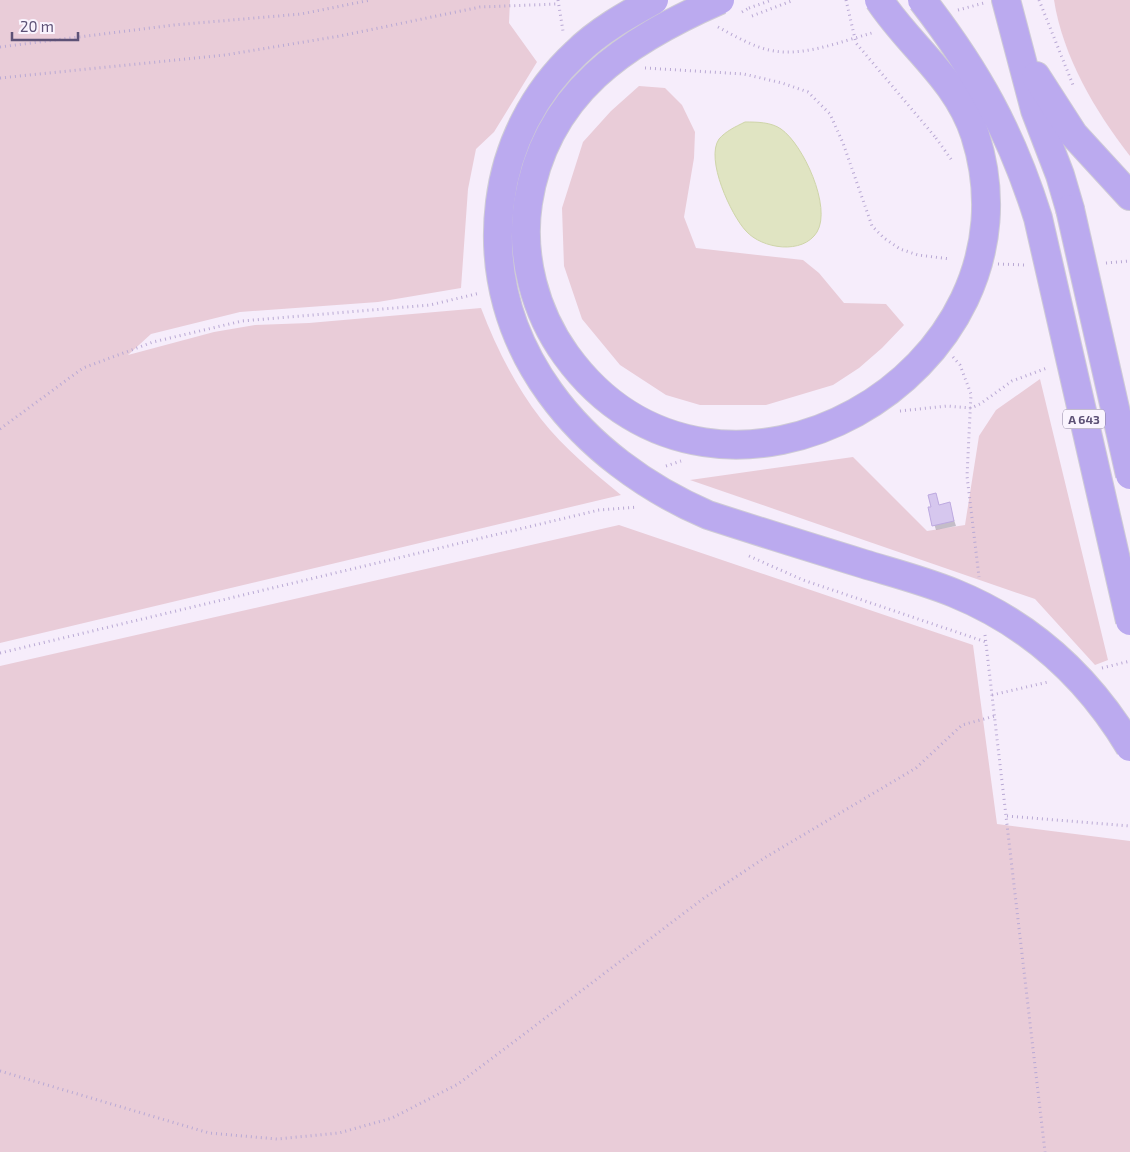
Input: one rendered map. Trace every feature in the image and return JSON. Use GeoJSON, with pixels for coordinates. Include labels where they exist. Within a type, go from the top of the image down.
{"type":"FeatureCollection","features":[{"type":"Feature","properties":{"kind":"highway"},"geometry":{"type":"LineString","coordinates":[[654,0],[596,36],[558,72],[528,114],[508,162],[499,213],[500,265],[504,291],[520,340],[547,390],[583,433],[618,464],[658,492],[708,515],[953,592],[1008,620],[1033,637],[1079,677],[1099,700],[1130,747]]}},
{"type":"Feature","properties":{"kind":"highway"},"geometry":{"type":"LineString","coordinates":[[730,6],[666,26],[623,51],[597,72],[574,96],[555,122],[541,152],[531,184],[526,216],[526,249],[532,282],[546,320],[557,342],[576,369],[599,393],[626,412],[655,427],[686,438],[719,444],[752,445],[785,440],[816,431],[846,418],[875,402],[904,380],[926,358],[948,327],[974,275],[986,218],[986,189],[982,160],[974,132],[947,80],[908,38],[879,0]]}},
{"type":"Feature","properties":{"kind":"highway","name":"A 643"},"geometry":{"type":"LineString","coordinates":[[922,0],[971,67],[986,92],[1013,146],[1027,182],[1040,228],[1130,620]]}},
{"type":"Feature","properties":{"kind":"highway"},"geometry":{"type":"LineString","coordinates":[[1002,9],[1037,78],[1055,108],[1074,135],[1130,196]]}},
{"type":"Feature","properties":{"kind":"highway","name":"A 643"},"geometry":{"type":"LineString","coordinates":[[1002,9],[1035,110],[1066,193],[1130,475]]}},
{"type":"Feature","properties":{"kind":"path"},"geometry":{"type":"LineString","coordinates":[[0,47],[174,26],[301,14],[371,0]]}},
{"type":"Feature","properties":{"kind":"path"},"geometry":{"type":"LineString","coordinates":[[0,78],[225,55],[340,36],[465,9],[557,4],[558,0]]}},
{"type":"Feature","properties":{"kind":"path"},"geometry":{"type":"LineString","coordinates":[[730,6],[749,8],[772,0]]}},
{"type":"Feature","properties":{"kind":"path"},"geometry":{"type":"LineString","coordinates":[[752,16],[794,0]]}},
{"type":"Feature","properties":{"kind":"path"},"geometry":{"type":"LineString","coordinates":[[846,0],[856,43],[936,138]]}},
{"type":"Feature","properties":{"kind":"path"},"geometry":{"type":"LineString","coordinates":[[1039,0],[1076,91]]}},
{"type":"Feature","properties":{"kind":"path"},"geometry":{"type":"LineString","coordinates":[[953,12],[1002,9]]}},
{"type":"Feature","properties":{"kind":"path"},"geometry":{"type":"LineString","coordinates":[[717,27],[752,44],[783,51],[819,47],[876,32]]}},
{"type":"Feature","properties":{"kind":"path"},"geometry":{"type":"LineString","coordinates":[[658,70],[744,74],[782,82],[808,92],[830,114],[844,143],[872,226],[884,238],[900,249],[918,256],[955,259]]}},
{"type":"Feature","properties":{"kind":"path"},"geometry":{"type":"LineString","coordinates":[[1098,263],[1130,261]]}},
{"type":"Feature","properties":{"kind":"path"},"geometry":{"type":"LineString","coordinates":[[991,263],[1029,265]]}},
{"type":"Feature","properties":{"kind":"path"},"geometry":{"type":"LineString","coordinates":[[0,429],[83,368],[153,342],[242,321],[430,305],[457,300],[482,292]]}},
{"type":"Feature","properties":{"kind":"path"},"geometry":{"type":"LineString","coordinates":[[946,352],[960,365],[972,394],[967,476],[979,578]]}},
{"type":"Feature","properties":{"kind":"path"},"geometry":{"type":"LineString","coordinates":[[971,408],[980,404],[1012,381],[1030,374]]}},
{"type":"Feature","properties":{"kind":"path"},"geometry":{"type":"LineString","coordinates":[[0,653],[599,510],[637,507],[646,511]]}},
{"type":"Feature","properties":{"kind":"path"},"geometry":{"type":"LineString","coordinates":[[742,553],[803,580],[986,642]]}},
{"type":"Feature","properties":{"kind":"path"},"geometry":{"type":"LineString","coordinates":[[985,632],[1045,1152]]}},
{"type":"Feature","properties":{"kind":"path"},"geometry":{"type":"LineString","coordinates":[[0,1071],[209,1133],[277,1139],[339,1133],[392,1118],[458,1084],[704,898],[766,857],[916,768],[962,725],[995,716]]}},
{"type":"Feature","properties":{"kind":"path"},"geometry":{"type":"LineString","coordinates":[[1007,816],[1130,826]]}},
{"type":"Feature","properties":{"kind":"shaded area"},"geometry":{"type":"Polygon","coordinates":[[[0,0],[510,0],[509,23],[537,62],[494,132],[476,149],[468,189],[461,288],[378,302],[240,312],[151,334],[128,355],[214,332],[255,325],[309,323],[481,308],[507,366],[541,419],[569,450],[621,495],[0,643],[0,0]]]}},
{"type":"Feature","properties":{"kind":"shaded area"},"geometry":{"type":"Polygon","coordinates":[[[1054,0],[1130,0],[1130,156],[1105,121],[1082,82],[1065,42],[1054,0]]]}},
{"type":"Feature","properties":{"kind":"shaded area"},"geometry":{"type":"Polygon","coordinates":[[[639,86],[665,88],[682,105],[695,132],[694,158],[684,217],[696,248],[803,260],[819,273],[844,303],[886,304],[904,325],[859,368],[833,385],[766,405],[700,405],[666,395],[620,365],[582,319],[564,266],[562,208],[583,142],[611,111],[639,86]]]}},
{"type":"Feature","properties":{"kind":"shaded area"},"geometry":{"type":"Polygon","coordinates":[[[745,122],[759,122],[781,129],[798,148],[806,162],[818,192],[821,221],[817,232],[811,239],[802,244],[793,247],[782,247],[762,242],[746,231],[733,213],[717,173],[716,148],[722,136],[745,122]]]}},
{"type":"Feature","properties":{"kind":"shaded area"},"geometry":{"type":"Polygon","coordinates":[[[1040,379],[1108,660],[1095,665],[1035,599],[690,480],[853,457],[927,531],[965,525],[979,436],[996,410],[1040,379]]]}},
{"type":"Feature","properties":{"kind":"shaded area"},"geometry":{"type":"Polygon","coordinates":[[[619,525],[973,645],[997,824],[1130,841],[1130,1152],[0,1152],[0,666],[619,525]]]}},
{"type":"Feature","properties":{"kind":"building"},"geometry":{"type":"Polygon","coordinates":[[[936,493],[939,505],[950,502],[954,521],[932,526],[928,507],[931,507],[928,495],[936,493]]]}}]}
